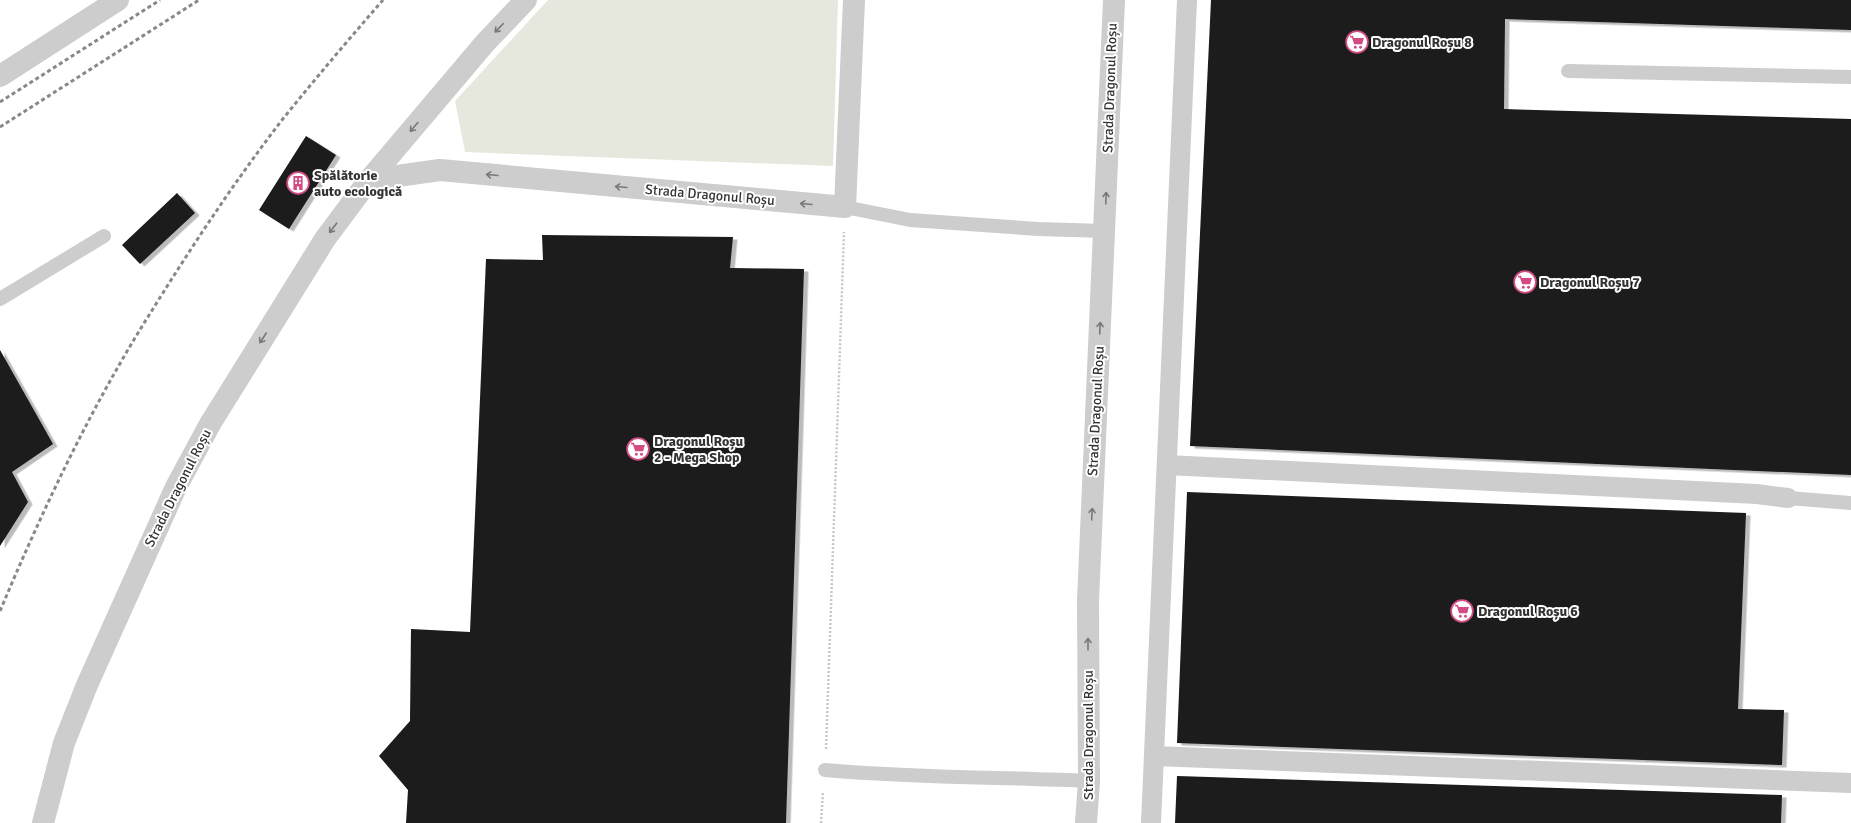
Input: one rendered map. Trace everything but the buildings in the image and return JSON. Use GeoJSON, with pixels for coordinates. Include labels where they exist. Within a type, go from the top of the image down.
{"type":"FeatureCollection","features":[{"type":"Feature","properties":{"kind":"street"},"geometry":{"type":"LineString","coordinates":[[0,76],[118,0]]}},
{"type":"Feature","properties":{"kind":"street","name":"Strada Dragonul Roșu"},"geometry":{"type":"LineString","coordinates":[[43,823],[64,742],[78,707],[176,487],[214,417],[325,239],[369,180],[485,42],[526,0]]}},
{"type":"Feature","properties":{"kind":"street"},"geometry":{"type":"LineString","coordinates":[[845,207],[854,0]]}},
{"type":"Feature","properties":{"kind":"street","name":"Strada Dragonul Roșu"},"geometry":{"type":"LineString","coordinates":[[1086,823],[1089,782],[1088,602],[1114,0]]}},
{"type":"Feature","properties":{"kind":"street"},"geometry":{"type":"LineString","coordinates":[[1151,823],[1187,0]]}},
{"type":"Feature","properties":{"kind":"street","name":"Strada Dragonul Roșu"},"geometry":{"type":"LineString","coordinates":[[369,180],[440,170],[845,207]]}},
{"type":"Feature","properties":{"kind":"street"},"geometry":{"type":"LineString","coordinates":[[1167,465],[1757,494],[1788,498]]}},
{"type":"Feature","properties":{"kind":"street"},"geometry":{"type":"LineString","coordinates":[[1154,756],[1851,783]]}},
{"type":"Feature","properties":{"kind":"lane"},"geometry":{"type":"LineString","coordinates":[[1568,71],[1851,78]]}},
{"type":"Feature","properties":{"kind":"lane"},"geometry":{"type":"LineString","coordinates":[[845,207],[910,220],[1038,229],[1104,231]]}},
{"type":"Feature","properties":{"kind":"lane"},"geometry":{"type":"LineString","coordinates":[[0,300],[104,236]]}},
{"type":"Feature","properties":{"kind":"lane"},"geometry":{"type":"LineString","coordinates":[[1788,498],[1851,504]]}},
{"type":"Feature","properties":{"kind":"lane"},"geometry":{"type":"LineString","coordinates":[[825,770],[887,776],[1018,778],[1089,782]]}},
{"type":"Feature","properties":{"kind":"path"},"geometry":{"type":"LineString","coordinates":[[821,823],[825,770],[845,207]]}},
{"type":"Feature","properties":{"kind":"shaded area"},"geometry":{"type":"Polygon","coordinates":[[[548,0],[838,0],[833,166],[465,152],[455,101],[548,0]]]}},
{"type":"Feature","properties":{"kind":"railway"},"geometry":{"type":"LineString","coordinates":[[0,102],[160,0]]}},
{"type":"Feature","properties":{"kind":"railway"},"geometry":{"type":"LineString","coordinates":[[0,127],[199,0]]}},
{"type":"Feature","properties":{"kind":"railway"},"geometry":{"type":"LineString","coordinates":[[0,611],[33,535],[88,421],[108,384],[166,287],[247,166],[307,89],[383,0]]}},
{"type":"Feature","properties":{"kind":"place","name":"Dragonul Roșu 8"},"geometry":{"type":"Point","coordinates":[1357,42]}},
{"type":"Feature","properties":{"kind":"place","name":"Spălătorie auto ecologică"},"geometry":{"type":"Point","coordinates":[298,183]}},
{"type":"Feature","properties":{"kind":"place","name":"Dragonul Roșu 7"},"geometry":{"type":"Point","coordinates":[1525,282]}},
{"type":"Feature","properties":{"kind":"place","name":"Dragonul Roșu 2 - Mega Shop"},"geometry":{"type":"Point","coordinates":[638,449]}},
{"type":"Feature","properties":{"kind":"place","name":"Dragonul Roșu 6"},"geometry":{"type":"Point","coordinates":[1462,611]}}]}
